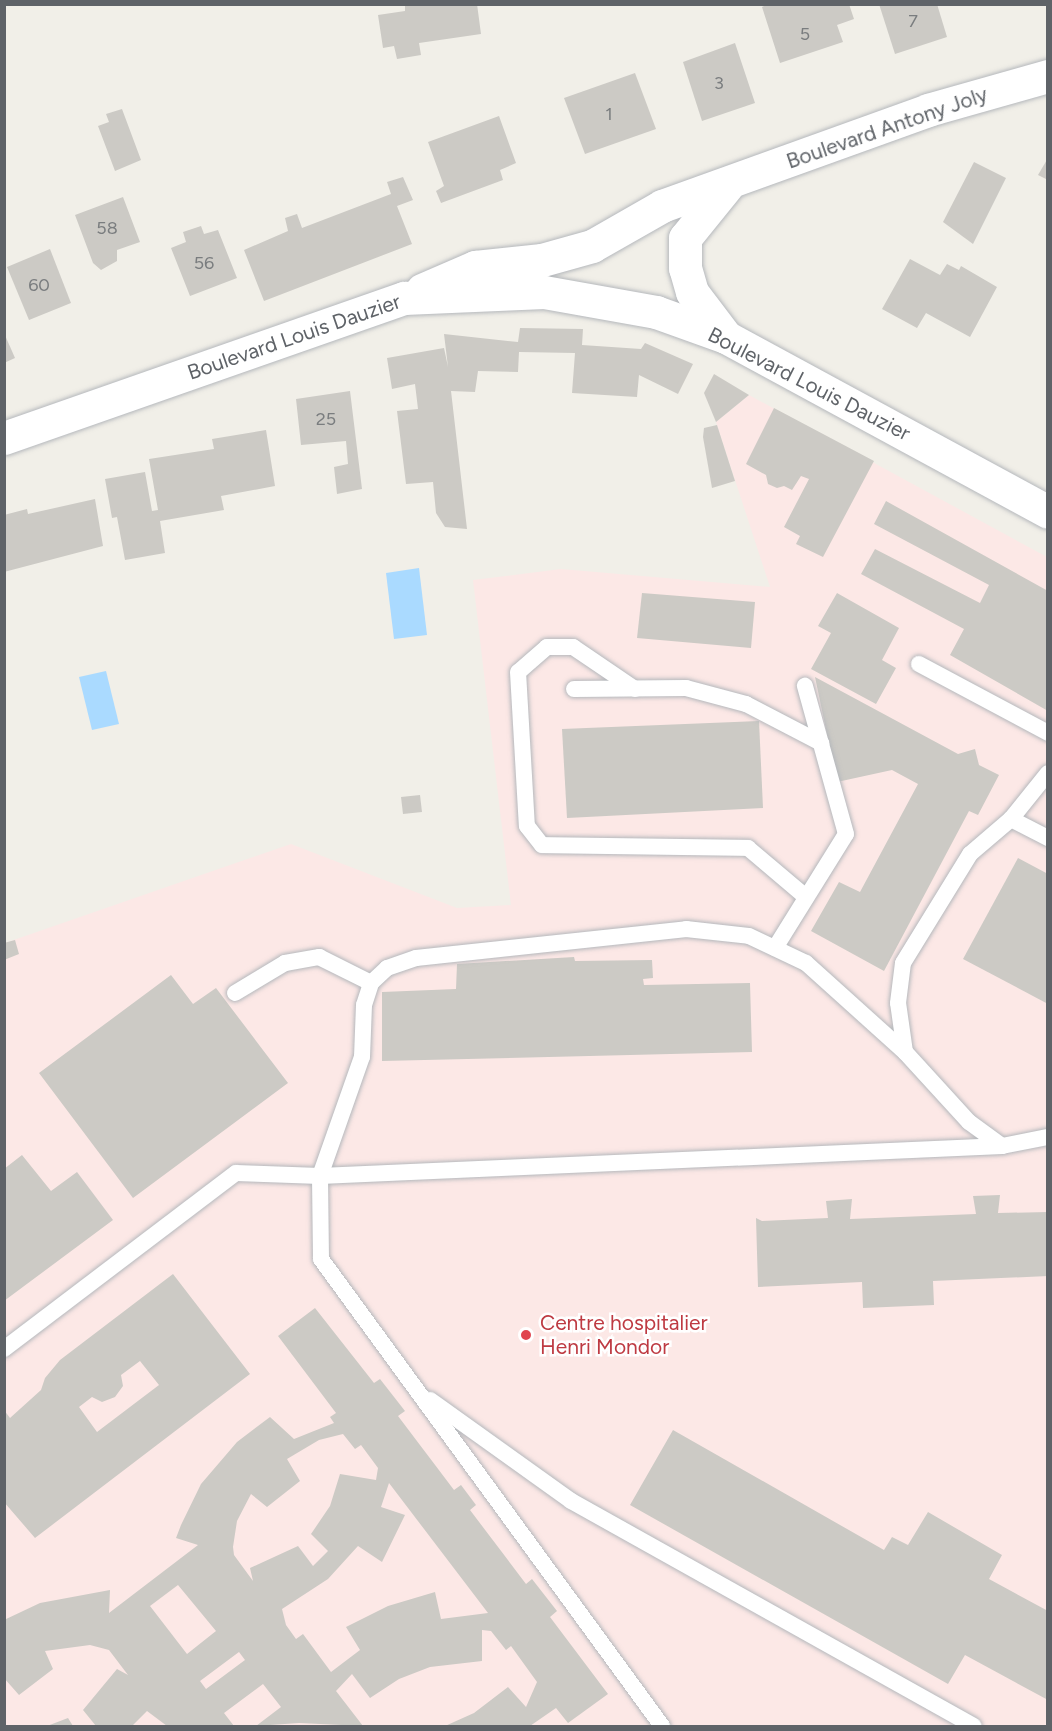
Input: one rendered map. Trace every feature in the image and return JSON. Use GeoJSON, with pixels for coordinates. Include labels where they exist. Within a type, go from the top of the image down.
{"type":"FeatureCollection","features":[{"type":"Feature","properties":{"kind":"main road","name":"Boulevard Antony Joly"},"geometry":{"type":"LineString","coordinates":[[404,298],[475,267],[542,260],[592,246],[662,206],[729,184],[928,110],[1047,76]]}},
{"type":"Feature","properties":{"kind":"main road","name":"Boulevard Antony Joly"},"geometry":{"type":"LineString","coordinates":[[726,337],[692,292],[685,268],[685,248],[693,224],[729,184]]}},
{"type":"Feature","properties":{"kind":"main road","name":"Boulevard Louis Dauzier"},"geometry":{"type":"LineString","coordinates":[[4,438],[404,298],[544,291],[656,312],[726,337],[1047,512]]}},
{"type":"Feature","properties":{"kind":"lane"},"geometry":{"type":"LineString","coordinates":[[635,689],[573,647],[547,647],[518,672],[526,826],[542,845],[748,848],[806,897]]}},
{"type":"Feature","properties":{"kind":"lane"},"geometry":{"type":"LineString","coordinates":[[919,664],[1047,733]]}},
{"type":"Feature","properties":{"kind":"lane"},"geometry":{"type":"LineString","coordinates":[[775,948],[846,834],[806,686]]}},
{"type":"Feature","properties":{"kind":"lane"},"geometry":{"type":"LineString","coordinates":[[574,689],[686,688],[746,704],[821,743]]}},
{"type":"Feature","properties":{"kind":"lane"},"geometry":{"type":"LineString","coordinates":[[904,1052],[898,1003],[903,963],[970,854],[1011,819],[1047,772]]}},
{"type":"Feature","properties":{"kind":"lane"},"geometry":{"type":"LineString","coordinates":[[1011,819],[1047,838]]}},
{"type":"Feature","properties":{"kind":"lane"},"geometry":{"type":"LineString","coordinates":[[662,1726],[321,1259],[320,1176],[362,1058],[364,1005],[371,983],[387,969],[416,958],[686,929],[748,936],[806,963],[904,1052],[969,1122],[1002,1146]]}},
{"type":"Feature","properties":{"kind":"lane"},"geometry":{"type":"LineString","coordinates":[[235,993],[285,963],[319,957],[371,983]]}},
{"type":"Feature","properties":{"kind":"lane"},"geometry":{"type":"LineString","coordinates":[[4,1349],[236,1173],[320,1176],[1002,1146],[1047,1137]]}},
{"type":"Feature","properties":{"kind":"lane"},"geometry":{"type":"LineString","coordinates":[[1023,1142],[1047,1150]]}},
{"type":"Feature","properties":{"kind":"lane"},"geometry":{"type":"LineString","coordinates":[[417,1391],[571,1501],[974,1726]]}},
{"type":"Feature","properties":{"kind":"shaded area","name":"Centre hospitalier Henri Mondor"},"geometry":{"type":"Polygon","coordinates":[[[749,395],[1047,557],[1047,1726],[5,1726],[5,943],[291,844],[457,908],[511,905],[473,580],[561,569],[770,587],[716,422],[749,395]]]}},
{"type":"Feature","properties":{"kind":"water"},"geometry":{"type":"Polygon","coordinates":[[[419,568],[427,635],[394,639],[386,573],[419,568]]]}},
{"type":"Feature","properties":{"kind":"water"},"geometry":{"type":"Polygon","coordinates":[[[106,671],[119,724],[92,730],[79,677],[106,671]]]}},
{"type":"Feature","properties":{"kind":"building"},"geometry":{"type":"Polygon","coordinates":[[[405,4],[477,4],[481,34],[419,43],[421,55],[397,59],[394,46],[383,48],[378,15],[405,11],[405,4]]]}},
{"type":"Feature","properties":{"kind":"building"},"geometry":{"type":"Polygon","coordinates":[[[768,4],[849,4],[854,19],[837,25],[843,42],[780,63],[762,7],[768,4]]]}},
{"type":"Feature","properties":{"kind":"building"},"geometry":{"type":"Polygon","coordinates":[[[879,4],[937,4],[947,37],[895,54],[879,4]]]}},
{"type":"Feature","properties":{"kind":"building"},"geometry":{"type":"Polygon","coordinates":[[[735,43],[755,103],[702,121],[683,62],[735,43]]]}},
{"type":"Feature","properties":{"kind":"building"},"geometry":{"type":"Polygon","coordinates":[[[635,73],[656,129],[585,154],[564,98],[635,73]]]}},
{"type":"Feature","properties":{"kind":"building"},"geometry":{"type":"Polygon","coordinates":[[[122,109],[141,160],[115,171],[98,126],[109,122],[106,114],[122,109]]]}},
{"type":"Feature","properties":{"kind":"building"},"geometry":{"type":"Polygon","coordinates":[[[499,116],[516,163],[500,170],[503,180],[441,203],[436,191],[444,186],[428,142],[499,116]]]}},
{"type":"Feature","properties":{"kind":"building"},"geometry":{"type":"Polygon","coordinates":[[[1048,158],[1048,180],[1038,175],[1048,158]]]}},
{"type":"Feature","properties":{"kind":"building"},"geometry":{"type":"Polygon","coordinates":[[[974,162],[1006,178],[973,244],[943,222],[974,162]]]}},
{"type":"Feature","properties":{"kind":"building"},"geometry":{"type":"Polygon","coordinates":[[[403,177],[413,200],[397,206],[412,244],[264,301],[244,250],[288,231],[285,218],[297,214],[302,228],[391,194],[387,182],[403,177]]]}},
{"type":"Feature","properties":{"kind":"building"},"geometry":{"type":"Polygon","coordinates":[[[123,197],[140,242],[117,250],[117,261],[101,270],[93,263],[75,215],[123,197]]]}},
{"type":"Feature","properties":{"kind":"building"},"geometry":{"type":"Polygon","coordinates":[[[201,226],[204,234],[218,230],[237,278],[190,296],[171,248],[186,242],[183,232],[201,226]]]}},
{"type":"Feature","properties":{"kind":"building"},"geometry":{"type":"Polygon","coordinates":[[[50,249],[71,303],[29,320],[7,267],[50,249]]]}},
{"type":"Feature","properties":{"kind":"building"},"geometry":{"type":"Polygon","coordinates":[[[910,259],[940,275],[947,264],[959,270],[961,266],[997,287],[970,337],[926,313],[917,328],[882,309],[910,259]]]}},
{"type":"Feature","properties":{"kind":"building"},"geometry":{"type":"Polygon","coordinates":[[[520,328],[583,329],[582,345],[641,349],[645,343],[693,364],[678,394],[639,375],[637,397],[572,393],[575,353],[519,352],[518,372],[478,371],[475,392],[451,391],[467,529],[445,527],[436,513],[433,482],[406,484],[397,411],[418,409],[415,384],[392,389],[387,358],[444,348],[448,367],[444,334],[518,342],[520,328]]]}},
{"type":"Feature","properties":{"kind":"building"},"geometry":{"type":"Polygon","coordinates":[[[4,333],[15,358],[4,363],[4,333]]]}},
{"type":"Feature","properties":{"kind":"building"},"geometry":{"type":"Polygon","coordinates":[[[714,374],[749,395],[716,422],[704,393],[714,374]]]}},
{"type":"Feature","properties":{"kind":"building"},"geometry":{"type":"Polygon","coordinates":[[[350,391],[362,489],[337,494],[334,467],[348,464],[346,441],[301,445],[296,399],[350,391]]]}},
{"type":"Feature","properties":{"kind":"building"},"geometry":{"type":"Polygon","coordinates":[[[774,408],[874,461],[823,557],[796,544],[800,536],[784,527],[809,479],[801,476],[792,490],[784,486],[777,488],[768,484],[766,475],[746,464],[774,408]]]}},
{"type":"Feature","properties":{"kind":"building"},"geometry":{"type":"Polygon","coordinates":[[[717,425],[735,481],[712,488],[703,437],[704,428],[717,425]]]}},
{"type":"Feature","properties":{"kind":"building"},"geometry":{"type":"Polygon","coordinates":[[[266,430],[275,486],[221,496],[224,510],[160,521],[165,553],[125,560],[117,517],[112,518],[105,479],[145,472],[152,511],[158,510],[149,459],[214,449],[212,439],[266,430]]]}},
{"type":"Feature","properties":{"kind":"building"},"geometry":{"type":"Polygon","coordinates":[[[95,499],[103,546],[4,572],[4,515],[27,509],[28,514],[95,499]]]}},
{"type":"Feature","properties":{"kind":"building"},"geometry":{"type":"Polygon","coordinates":[[[886,501],[1048,591],[1048,711],[950,655],[964,629],[861,574],[875,549],[980,603],[989,585],[874,524],[886,501]]]}},
{"type":"Feature","properties":{"kind":"building"},"geometry":{"type":"Polygon","coordinates":[[[642,593],[755,602],[751,648],[637,638],[642,593]]]}},
{"type":"Feature","properties":{"kind":"building"},"geometry":{"type":"Polygon","coordinates":[[[837,593],[899,628],[882,660],[896,668],[876,704],[811,669],[831,633],[818,626],[837,593]]]}},
{"type":"Feature","properties":{"kind":"building"},"geometry":{"type":"Polygon","coordinates":[[[815,677],[958,754],[975,749],[979,765],[999,775],[978,815],[969,811],[884,971],[811,931],[839,882],[860,892],[918,784],[892,770],[837,782],[815,677]]]}},
{"type":"Feature","properties":{"kind":"building"},"geometry":{"type":"Polygon","coordinates":[[[759,721],[763,808],[567,818],[562,729],[759,721]]]}},
{"type":"Feature","properties":{"kind":"building"},"geometry":{"type":"Polygon","coordinates":[[[420,795],[422,812],[403,814],[401,797],[420,795]]]}},
{"type":"Feature","properties":{"kind":"building"},"geometry":{"type":"Polygon","coordinates":[[[1018,858],[1048,874],[1048,1004],[963,959],[1018,858]]]}},
{"type":"Feature","properties":{"kind":"building"},"geometry":{"type":"Polygon","coordinates":[[[15,940],[19,954],[4,960],[4,943],[15,940]]]}},
{"type":"Feature","properties":{"kind":"building"},"geometry":{"type":"Polygon","coordinates":[[[574,957],[575,961],[652,960],[653,978],[643,979],[644,985],[750,983],[752,1052],[382,1061],[382,992],[456,989],[457,964],[574,957]]]}},
{"type":"Feature","properties":{"kind":"building"},"geometry":{"type":"Polygon","coordinates":[[[171,975],[193,1004],[216,988],[288,1083],[133,1198],[39,1073],[171,975]]]}},
{"type":"Feature","properties":{"kind":"building"},"geometry":{"type":"Polygon","coordinates":[[[22,1155],[51,1191],[77,1172],[113,1220],[4,1301],[4,1169],[22,1155]]]}},
{"type":"Feature","properties":{"kind":"building"},"geometry":{"type":"Polygon","coordinates":[[[1000,1195],[998,1213],[1048,1212],[1048,1276],[933,1281],[934,1305],[863,1308],[862,1282],[758,1287],[756,1218],[762,1221],[828,1218],[826,1201],[852,1199],[850,1219],[976,1214],[973,1196],[1000,1195]]]}},
{"type":"Feature","properties":{"kind":"building"},"geometry":{"type":"Polygon","coordinates":[[[173,1274],[250,1374],[35,1538],[4,1502],[4,1410],[10,1418],[41,1390],[45,1378],[60,1360],[173,1274]],[[140,1361],[121,1375],[123,1386],[115,1397],[102,1402],[92,1397],[79,1407],[97,1432],[159,1385],[140,1361]]]}},
{"type":"Feature","properties":{"kind":"building"},"geometry":{"type":"Polygon","coordinates":[[[315,1308],[374,1383],[380,1379],[405,1411],[398,1416],[454,1490],[461,1485],[476,1505],[470,1510],[526,1584],[532,1579],[557,1611],[550,1617],[608,1694],[568,1723],[556,1708],[530,1726],[445,1726],[474,1713],[508,1687],[526,1707],[537,1682],[511,1646],[506,1650],[491,1631],[482,1630],[482,1661],[430,1667],[399,1679],[370,1698],[352,1674],[336,1691],[363,1726],[299,1723],[256,1726],[281,1707],[263,1684],[224,1713],[234,1726],[167,1726],[147,1711],[132,1726],[96,1726],[83,1710],[117,1669],[128,1675],[109,1650],[90,1645],[45,1651],[53,1669],[19,1695],[4,1678],[4,1620],[40,1603],[110,1590],[109,1613],[198,1545],[176,1538],[201,1484],[237,1442],[270,1417],[294,1439],[334,1423],[330,1417],[336,1413],[278,1336],[315,1308]],[[343,1434],[319,1440],[287,1459],[300,1481],[267,1507],[251,1494],[237,1521],[234,1555],[253,1581],[250,1568],[298,1546],[313,1566],[328,1551],[311,1534],[330,1506],[340,1474],[376,1480],[378,1468],[361,1445],[355,1449],[343,1434]],[[389,1483],[381,1507],[405,1515],[382,1562],[358,1546],[328,1579],[282,1609],[286,1625],[296,1639],[303,1634],[331,1672],[360,1650],[346,1627],[388,1606],[435,1592],[441,1619],[488,1613],[389,1483]],[[178,1585],[150,1606],[187,1654],[216,1631],[178,1585]],[[239,1652],[200,1681],[206,1689],[245,1660],[239,1652]]]}},
{"type":"Feature","properties":{"kind":"building"},"geometry":{"type":"Polygon","coordinates":[[[673,1430],[884,1550],[892,1537],[908,1545],[928,1512],[1002,1555],[989,1579],[1048,1611],[1048,1700],[965,1655],[948,1684],[630,1505],[673,1430]]]}},
{"type":"Feature","properties":{"kind":"building"},"geometry":{"type":"Polygon","coordinates":[[[68,1718],[73,1726],[47,1726],[68,1718]]]}},
{"type":"Feature","properties":{"kind":"place","name":"Centre hospitalier Henri Mondor"},"geometry":{"type":"Point","coordinates":[526,1335]}}]}
